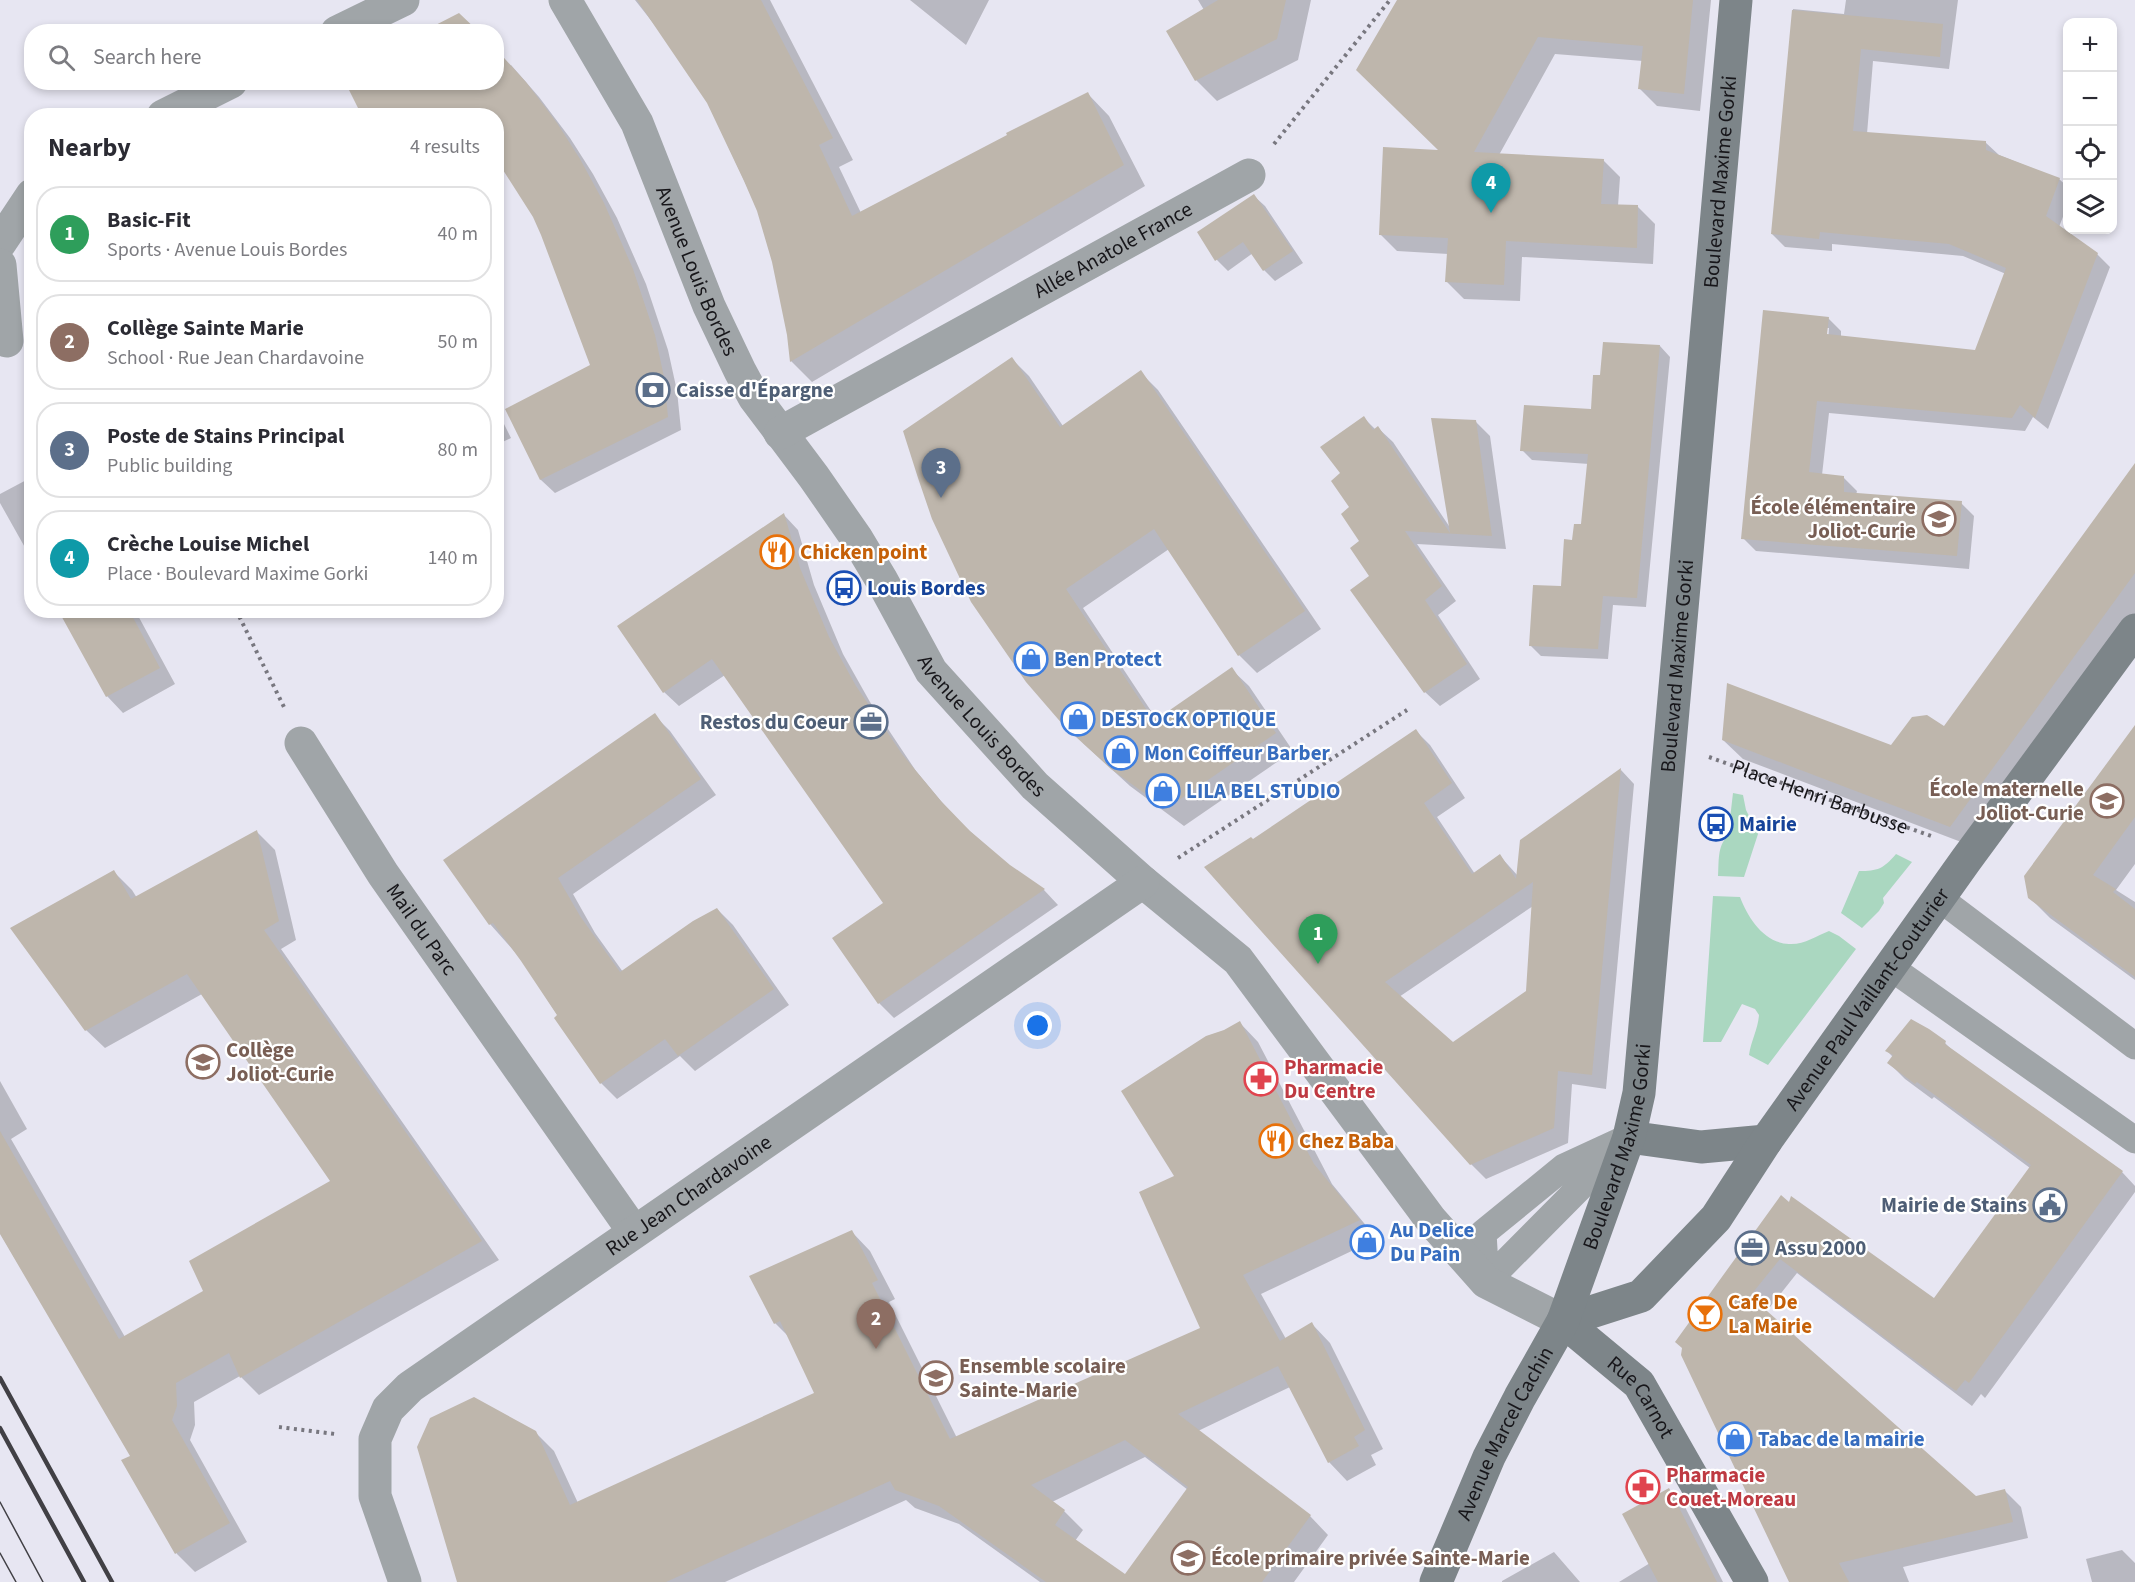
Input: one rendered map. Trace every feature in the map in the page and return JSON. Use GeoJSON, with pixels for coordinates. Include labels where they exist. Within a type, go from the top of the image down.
{"type":"FeatureCollection","features":[{"type":"Feature","properties":{"kind":"main road","name":"Boulevard Maxime Gorki"},"geometry":{"type":"LineString","coordinates":[[1563,1322],[1629,1137],[1640,1093],[1736,0]]}},
{"type":"Feature","properties":{"kind":"main road","name":"Avenue Paul Vaillant-Couturier"},"geometry":{"type":"LineString","coordinates":[[1563,1322],[1641,1296],[1716,1218],[1766,1142],[1966,860],[2135,630]]}},
{"type":"Feature","properties":{"kind":"main road"},"geometry":{"type":"LineString","coordinates":[[1629,1137],[1701,1147],[1766,1142]]}},
{"type":"Feature","properties":{"kind":"main road","name":"Avenue Marcel Cachin"},"geometry":{"type":"LineString","coordinates":[[1436,1582],[1489,1457],[1563,1322]]}},
{"type":"Feature","properties":{"kind":"main road","name":"Rue Carnot"},"geometry":{"type":"LineString","coordinates":[[1563,1322],[1639,1384],[1752,1582]]}},
{"type":"Feature","properties":{"kind":"street"},"geometry":{"type":"LineString","coordinates":[[354,24],[403,0]]}},
{"type":"Feature","properties":{"kind":"street","name":"Avenue Louis Bordes"},"geometry":{"type":"LineString","coordinates":[[565,0],[637,123],[724,340],[754,397],[814,477],[856,539],[881,579],[931,671],[1035,786],[1143,882],[1238,960],[1431,1220],[1486,1282],[1563,1322]]}},
{"type":"Feature","properties":{"kind":"street"},"geometry":{"type":"LineString","coordinates":[[179,108],[215,90]]}},
{"type":"Feature","properties":{"kind":"street","name":"Allée Anatole France"},"geometry":{"type":"LineString","coordinates":[[780,433],[1249,175]]}},
{"type":"Feature","properties":{"kind":"street"},"geometry":{"type":"LineString","coordinates":[[0,243],[24,207]]}},
{"type":"Feature","properties":{"kind":"street"},"geometry":{"type":"LineString","coordinates":[[0,265],[7,341]]}},
{"type":"Feature","properties":{"kind":"street","name":"Mail du Parc"},"geometry":{"type":"LineString","coordinates":[[302,743],[383,874],[634,1232]]}},
{"type":"Feature","properties":{"kind":"street","name":"Rue Jean Chardavoine"},"geometry":{"type":"LineString","coordinates":[[405,1582],[375,1496],[375,1439],[388,1409],[410,1387],[1143,882]]}},
{"type":"Feature","properties":{"kind":"lane"},"geometry":{"type":"LineString","coordinates":[[1939,898],[2135,1046]]}},
{"type":"Feature","properties":{"kind":"lane"},"geometry":{"type":"LineString","coordinates":[[1890,967],[2135,1140]]}},
{"type":"Feature","properties":{"kind":"lane"},"geometry":{"type":"LineString","coordinates":[[1486,1282],[1629,1137]]}},
{"type":"Feature","properties":{"kind":"lane"},"geometry":{"type":"LineString","coordinates":[[1486,1282],[1484,1233],[1564,1167],[1629,1137]]}},
{"type":"Feature","properties":{"kind":"path"},"geometry":{"type":"LineString","coordinates":[[1249,175],[1390,0]]}},
{"type":"Feature","properties":{"kind":"path"},"geometry":{"type":"LineString","coordinates":[[240,618],[302,743]]}},
{"type":"Feature","properties":{"kind":"path"},"geometry":{"type":"LineString","coordinates":[[1143,882],[1407,710]]}},
{"type":"Feature","properties":{"kind":"path","name":"Place Henri Barbusse"},"geometry":{"type":"LineString","coordinates":[[1670,747],[1710,758],[1934,837],[1966,860]]}},
{"type":"Feature","properties":{"kind":"path"},"geometry":{"type":"LineString","coordinates":[[279,1427],[375,1439]]}},
{"type":"Feature","properties":{"kind":"green space"},"geometry":{"type":"Polygon","coordinates":[[[1733,793],[1743,795],[1746,810],[1758,834],[1744,877],[1718,876],[1720,849],[1728,836],[1733,793]]]}},
{"type":"Feature","properties":{"kind":"green space"},"geometry":{"type":"Polygon","coordinates":[[[1896,854],[1912,862],[1883,898],[1884,903],[1879,911],[1862,928],[1841,913],[1859,871],[1880,868],[1896,854]]]}},
{"type":"Feature","properties":{"kind":"green space"},"geometry":{"type":"Polygon","coordinates":[[[1713,896],[1740,897],[1758,928],[1780,943],[1800,943],[1829,931],[1856,949],[1768,1065],[1749,1055],[1759,1015],[1755,1009],[1742,1004],[1721,1042],[1703,1042],[1713,896]]]}},
{"type":"Feature","properties":{"kind":"building"},"geometry":{"type":"Polygon","coordinates":[[[637,0],[761,0],[833,138],[819,145],[852,216],[1007,135],[1006,133],[1088,92],[1124,165],[790,362],[787,335],[772,262],[757,211],[707,103],[637,0]]]}},
{"type":"Feature","properties":{"kind":"building"},"geometry":{"type":"Polygon","coordinates":[[[1218,0],[1286,0],[1277,39],[1195,81],[1166,31],[1218,0]]]}},
{"type":"Feature","properties":{"kind":"building"},"geometry":{"type":"Polygon","coordinates":[[[1397,0],[1693,0],[1684,94],[1638,89],[1643,46],[1538,37],[1474,152],[1604,159],[1601,204],[1638,205],[1637,248],[1506,241],[1504,285],[1445,282],[1448,238],[1379,235],[1383,147],[1438,150],[1356,70],[1397,0]]]}},
{"type":"Feature","properties":{"kind":"building"},"geometry":{"type":"Polygon","coordinates":[[[1792,10],[1943,24],[1940,57],[1861,49],[1853,131],[1986,141],[1986,150],[2060,178],[2046,216],[2063,228],[2063,234],[2071,234],[2098,253],[2035,418],[2020,405],[2012,418],[1817,401],[1809,472],[1844,476],[1844,492],[1962,501],[1957,556],[1741,539],[1763,310],[1829,317],[1827,334],[1975,350],[2006,268],[1949,244],[1820,232],[1819,239],[1771,234],[1792,10]]]}},
{"type":"Feature","properties":{"kind":"building"},"geometry":{"type":"Polygon","coordinates":[[[459,13],[471,24],[438,24],[459,13]]]}},
{"type":"Feature","properties":{"kind":"building"},"geometry":{"type":"Polygon","coordinates":[[[504,58],[526,82],[557,123],[604,203],[633,269],[655,335],[664,377],[668,417],[540,480],[505,409],[590,365],[533,217],[504,172],[504,108],[358,108],[349,90],[504,90],[504,58]]]}},
{"type":"Feature","properties":{"kind":"building"},"geometry":{"type":"Polygon","coordinates":[[[1254,194],[1293,251],[1263,271],[1243,242],[1215,261],[1197,232],[1254,194]]]}},
{"type":"Feature","properties":{"kind":"building"},"geometry":{"type":"Polygon","coordinates":[[[1603,342],[1660,345],[1637,598],[1603,596],[1598,649],[1529,646],[1533,585],[1561,586],[1564,539],[1572,540],[1574,524],[1581,524],[1588,454],[1520,451],[1524,405],[1591,409],[1593,375],[1600,375],[1603,342]]]}},
{"type":"Feature","properties":{"kind":"building"},"geometry":{"type":"Polygon","coordinates":[[[1012,357],[1060,427],[1141,370],[1305,611],[1238,656],[1154,529],[1066,589],[1154,721],[1232,667],[1276,733],[1166,809],[1111,769],[1064,726],[1026,682],[971,602],[932,519],[918,478],[903,431],[1012,357]]]}},
{"type":"Feature","properties":{"kind":"building"},"geometry":{"type":"Polygon","coordinates":[[[1364,416],[1373,430],[1378,426],[1450,533],[1431,418],[1476,420],[1492,536],[1405,531],[1442,586],[1425,600],[1467,664],[1424,693],[1350,590],[1369,576],[1350,548],[1359,541],[1341,514],[1349,507],[1331,481],[1340,473],[1320,447],[1364,416]]]}},
{"type":"Feature","properties":{"kind":"building"},"geometry":{"type":"Polygon","coordinates":[[[2135,463],[2135,573],[1950,827],[1722,740],[1727,683],[1891,745],[1912,717],[1927,715],[1944,726],[2135,463]]]}},
{"type":"Feature","properties":{"kind":"building"},"geometry":{"type":"Polygon","coordinates":[[[784,513],[800,568],[829,637],[856,686],[902,754],[941,801],[970,831],[1010,865],[1045,889],[878,1004],[832,938],[883,903],[712,659],[663,693],[617,626],[784,513]]]}},
{"type":"Feature","properties":{"kind":"building"},"geometry":{"type":"Polygon","coordinates":[[[62,618],[133,618],[160,668],[106,697],[62,618]]]}},
{"type":"Feature","properties":{"kind":"building"},"geometry":{"type":"Polygon","coordinates":[[[655,713],[701,779],[558,878],[580,916],[620,972],[693,921],[717,908],[774,989],[678,1056],[665,1039],[600,1084],[554,1018],[557,1015],[521,961],[493,923],[489,925],[443,860],[655,713]]]}},
{"type":"Feature","properties":{"kind":"building","name":"École maternelle Joliot-Curie"},"geometry":{"type":"Polygon","coordinates":[[[2135,725],[2135,817],[2093,875],[2116,889],[2113,892],[2135,909],[2135,977],[2028,898],[2024,876],[2135,725]]]}},
{"type":"Feature","properties":{"kind":"building"},"geometry":{"type":"Polygon","coordinates":[[[1416,729],[1452,783],[1424,803],[1472,874],[1500,854],[1516,879],[1520,840],[1621,768],[1592,1075],[1558,1071],[1554,1128],[1470,1165],[1204,867],[1251,837],[1253,839],[1416,729]],[[1533,882],[1385,982],[1453,1042],[1526,991],[1533,882]]]}},
{"type":"Feature","properties":{"kind":"building"},"geometry":{"type":"Polygon","coordinates":[[[257,830],[279,921],[264,930],[482,1241],[240,1378],[229,1353],[176,1383],[177,1406],[172,1420],[230,1523],[175,1554],[121,1460],[130,1456],[0,1234],[0,1131],[119,1339],[203,1291],[189,1261],[330,1181],[187,974],[85,1031],[10,928],[114,870],[131,899],[257,830]]]}},
{"type":"Feature","properties":{"kind":"building"},"geometry":{"type":"Polygon","coordinates":[[[1911,1019],[1946,1041],[1945,1044],[2123,1171],[1969,1383],[1965,1380],[1956,1391],[1780,1259],[1750,1296],[1976,1496],[2005,1489],[2013,1522],[1839,1563],[1849,1582],[1789,1582],[1681,1355],[1682,1348],[1675,1342],[1781,1195],[1789,1202],[1791,1196],[1934,1298],[2031,1165],[1917,1082],[1915,1084],[1887,1063],[1893,1055],[1885,1051],[1911,1019]]]}},
{"type":"Feature","properties":{"kind":"building"},"geometry":{"type":"Polygon","coordinates":[[[1240,1021],[1314,1164],[1360,1220],[1243,1275],[1280,1341],[1312,1322],[1365,1430],[1354,1437],[1359,1446],[1328,1463],[1278,1366],[1178,1414],[1311,1515],[1262,1582],[1046,1582],[939,1506],[895,1490],[890,1481],[666,1582],[457,1582],[417,1447],[430,1418],[474,1397],[536,1431],[570,1505],[814,1393],[780,1321],[774,1324],[749,1276],[852,1230],[878,1280],[872,1283],[950,1439],[1200,1328],[1139,1192],[1174,1176],[1121,1091],[1206,1036],[1240,1021]],[[1125,1440],[1031,1485],[1065,1510],[1055,1525],[1125,1574],[1188,1487],[1125,1440]]]}},
{"type":"Feature","properties":{"kind":"building"},"geometry":{"type":"Polygon","coordinates":[[[1669,1488],[1717,1582],[1658,1582],[1622,1514],[1669,1488]]]}},
{"type":"Feature","properties":{"kind":"tram line"},"geometry":{"type":"LineString","coordinates":[[0,1502],[43,1582]]}},
{"type":"Feature","properties":{"kind":"tram line"},"geometry":{"type":"LineString","coordinates":[[0,1553],[16,1582]]}},
{"type":"Feature","properties":{"kind":"railway"},"geometry":{"type":"LineString","coordinates":[[0,1378],[112,1582]]}},
{"type":"Feature","properties":{"kind":"railway"},"geometry":{"type":"LineString","coordinates":[[0,1428],[84,1582]]}},
{"type":"Feature","properties":{"kind":"place","name":"Crèche Louise Michel"},"geometry":{"type":"Point","coordinates":[1491,213]}},
{"type":"Feature","properties":{"kind":"place","name":"Caisse d'Épargne"},"geometry":{"type":"Point","coordinates":[653,390]}},
{"type":"Feature","properties":{"kind":"place","name":"Poste de Stains Principal"},"geometry":{"type":"Point","coordinates":[941,498]}},
{"type":"Feature","properties":{"kind":"place","name":"École élémentaire Joliot-Curie"},"geometry":{"type":"Point","coordinates":[1939,519]}},
{"type":"Feature","properties":{"kind":"place","name":"Chicken point"},"geometry":{"type":"Point","coordinates":[777,552]}},
{"type":"Feature","properties":{"kind":"place","name":"Louis Bordes"},"geometry":{"type":"Point","coordinates":[844,588]}},
{"type":"Feature","properties":{"kind":"place","name":"Ben Protect"},"geometry":{"type":"Point","coordinates":[1031,659]}},
{"type":"Feature","properties":{"kind":"place","name":"DESTOCK OPTIQUE"},"geometry":{"type":"Point","coordinates":[1078,719]}},
{"type":"Feature","properties":{"kind":"place","name":"Restos du Coeur"},"geometry":{"type":"Point","coordinates":[871,722]}},
{"type":"Feature","properties":{"kind":"place","name":"Mon Coiffeur Barber"},"geometry":{"type":"Point","coordinates":[1121,753]}},
{"type":"Feature","properties":{"kind":"place","name":"LILA BEL STUDIO"},"geometry":{"type":"Point","coordinates":[1163,791]}},
{"type":"Feature","properties":{"kind":"place","name":"École maternelle Joliot-Curie"},"geometry":{"type":"Point","coordinates":[2107,801]}},
{"type":"Feature","properties":{"kind":"place","name":"Mairie"},"geometry":{"type":"Point","coordinates":[1716,824]}},
{"type":"Feature","properties":{"kind":"place","name":"Basic-Fit"},"geometry":{"type":"Point","coordinates":[1318,964]}},
{"type":"Feature","properties":{"kind":"place","name":"Collège Joliot-Curie"},"geometry":{"type":"Point","coordinates":[203,1062]}},
{"type":"Feature","properties":{"kind":"place","name":"Pharmacie Du Centre"},"geometry":{"type":"Point","coordinates":[1261,1079]}},
{"type":"Feature","properties":{"kind":"place","name":"Chez Baba"},"geometry":{"type":"Point","coordinates":[1276,1141]}},
{"type":"Feature","properties":{"kind":"place","name":"Mairie de Stains"},"geometry":{"type":"Point","coordinates":[2050,1205]}},
{"type":"Feature","properties":{"kind":"place","name":"Au Delice Du Pain"},"geometry":{"type":"Point","coordinates":[1367,1242]}},
{"type":"Feature","properties":{"kind":"place","name":"Assu 2000"},"geometry":{"type":"Point","coordinates":[1752,1248]}},
{"type":"Feature","properties":{"kind":"place","name":"Cafe De La Mairie"},"geometry":{"type":"Point","coordinates":[1705,1314]}},
{"type":"Feature","properties":{"kind":"place","name":"Collège Sainte Marie"},"geometry":{"type":"Point","coordinates":[876,1349]}},
{"type":"Feature","properties":{"kind":"place","name":"Ensemble scolaire Sainte-Marie"},"geometry":{"type":"Point","coordinates":[936,1378]}},
{"type":"Feature","properties":{"kind":"place","name":"Tabac de la mairie"},"geometry":{"type":"Point","coordinates":[1735,1439]}},
{"type":"Feature","properties":{"kind":"place","name":"Pharmacie Couet-Moreau"},"geometry":{"type":"Point","coordinates":[1643,1487]}},
{"type":"Feature","properties":{"kind":"place","name":"École primaire privée Sainte-Marie"},"geometry":{"type":"Point","coordinates":[1188,1558]}}]}
